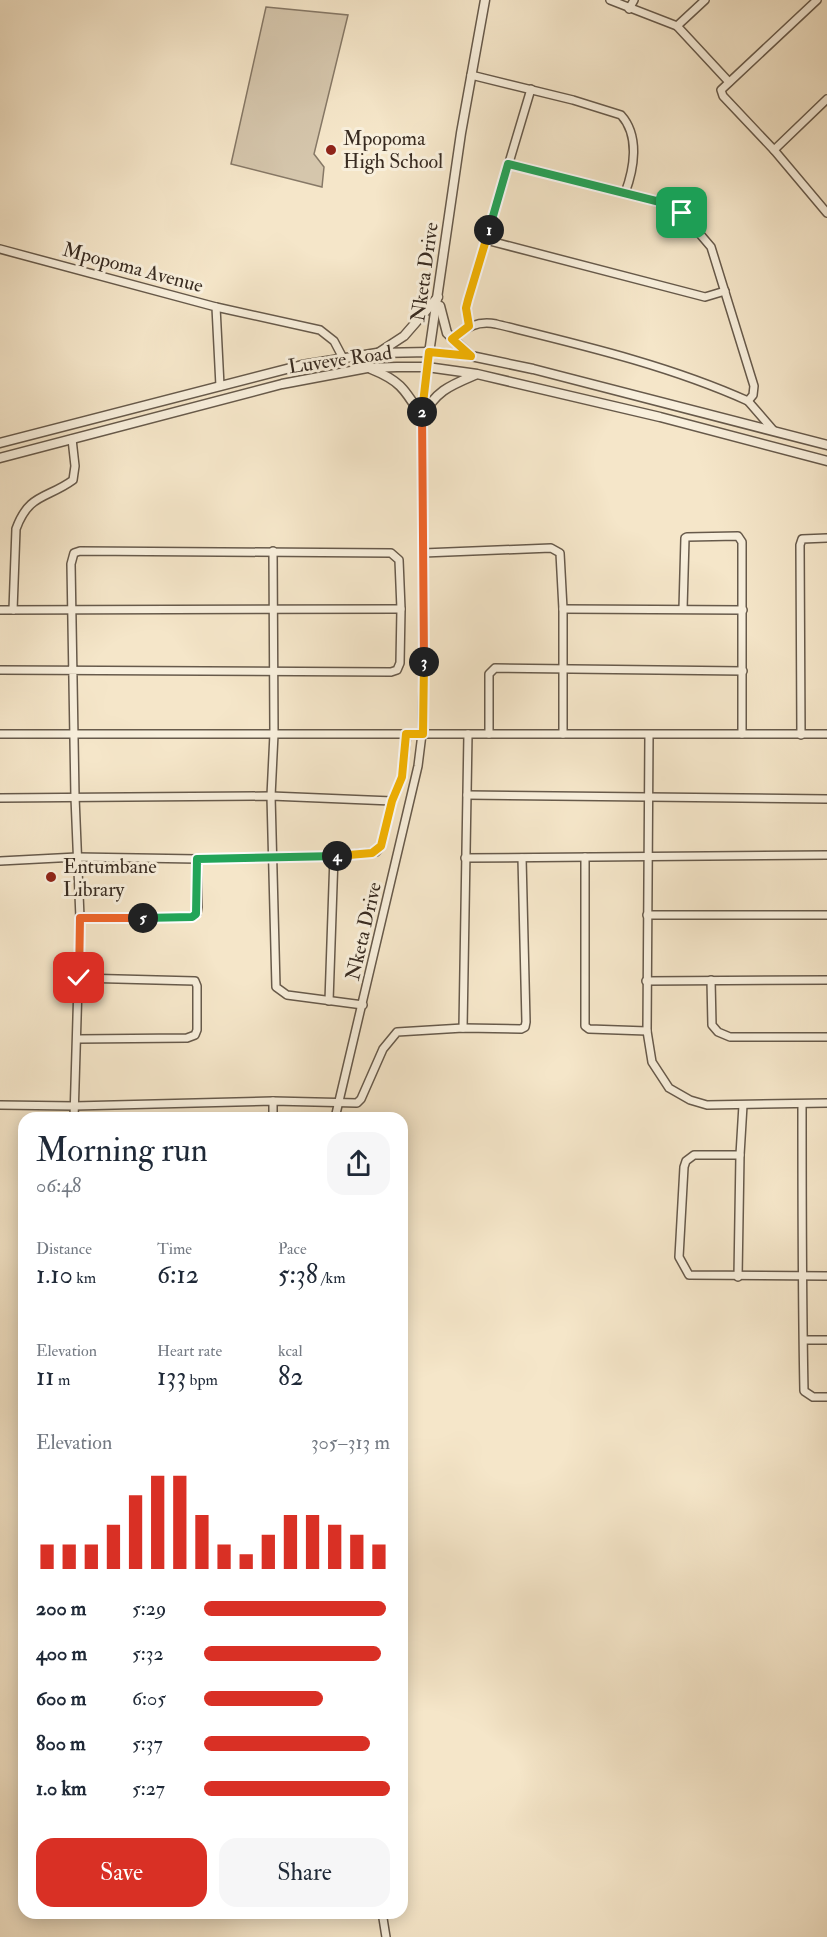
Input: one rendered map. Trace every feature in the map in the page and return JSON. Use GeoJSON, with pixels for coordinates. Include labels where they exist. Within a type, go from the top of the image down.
{"type":"FeatureCollection","features":[{"type":"Feature","properties":{"kind":"street","name":"Nketa Drive"},"geometry":{"type":"LineString","coordinates":[[336,1112],[418,766],[423,734],[422,417],[449,211],[485,0]]}},
{"type":"Feature","properties":{"kind":"street"},"geometry":{"type":"LineString","coordinates":[[610,0],[677,26],[729,82]]}},
{"type":"Feature","properties":{"kind":"street"},"geometry":{"type":"LineString","coordinates":[[629,9],[633,0]]}},
{"type":"Feature","properties":{"kind":"street"},"geometry":{"type":"LineString","coordinates":[[677,26],[705,0]]}},
{"type":"Feature","properties":{"kind":"street"},"geometry":{"type":"LineString","coordinates":[[817,0],[721,90],[723,96],[824,204],[827,213]]}},
{"type":"Feature","properties":{"kind":"street"},"geometry":{"type":"LineString","coordinates":[[471,75],[531,88],[621,115],[628,127],[634,149],[631,177],[626,193]]}},
{"type":"Feature","properties":{"kind":"street"},"geometry":{"type":"LineString","coordinates":[[469,326],[466,308],[531,88]]}},
{"type":"Feature","properties":{"kind":"street"},"geometry":{"type":"LineString","coordinates":[[774,150],[827,99]]}},
{"type":"Feature","properties":{"kind":"street"},"geometry":{"type":"LineString","coordinates":[[508,164],[664,203],[682,213],[711,247],[754,386],[753,395],[748,401]]}},
{"type":"Feature","properties":{"kind":"street"},"geometry":{"type":"LineString","coordinates":[[486,240],[705,297],[725,291]]}},
{"type":"Feature","properties":{"kind":"street","name":"Mpopoma Avenue"},"geometry":{"type":"LineString","coordinates":[[0,249],[216,307],[220,386]]}},
{"type":"Feature","properties":{"kind":"street"},"geometry":{"type":"LineString","coordinates":[[439,296],[444,325],[452,339],[471,356]]}},
{"type":"Feature","properties":{"kind":"street"},"geometry":{"type":"LineString","coordinates":[[377,353],[404,336],[439,296]]}},
{"type":"Feature","properties":{"kind":"street"},"geometry":{"type":"LineString","coordinates":[[216,307],[320,330],[334,341],[343,358]]}},
{"type":"Feature","properties":{"kind":"street"},"geometry":{"type":"LineString","coordinates":[[452,339],[469,326],[487,322],[604,351],[704,382],[748,401],[774,431]]}},
{"type":"Feature","properties":{"kind":"street","name":"Luveve Road"},"geometry":{"type":"LineString","coordinates":[[0,442],[302,365],[377,353],[429,352],[471,356],[544,372],[827,445]]}},
{"type":"Feature","properties":{"kind":"street","name":"Luveve Road"},"geometry":{"type":"LineString","coordinates":[[0,458],[282,384],[367,368],[428,367],[477,374],[660,417],[827,461]]}},
{"type":"Feature","properties":{"kind":"street"},"geometry":{"type":"LineString","coordinates":[[367,368],[395,380],[406,392],[422,417],[439,393],[477,374]]}},
{"type":"Feature","properties":{"kind":"street"},"geometry":{"type":"LineString","coordinates":[[13,609],[16,529],[20,518],[33,501],[73,480],[75,466],[72,439]]}},
{"type":"Feature","properties":{"kind":"street"},"geometry":{"type":"LineString","coordinates":[[683,609],[685,538],[735,536],[741,538],[742,735]]}},
{"type":"Feature","properties":{"kind":"street"},"geometry":{"type":"LineString","coordinates":[[801,735],[800,542],[805,539],[827,538]]}},
{"type":"Feature","properties":{"kind":"street"},"geometry":{"type":"LineString","coordinates":[[423,553],[551,548],[557,550],[561,556],[563,609],[563,734]]}},
{"type":"Feature","properties":{"kind":"street"},"geometry":{"type":"LineString","coordinates":[[0,670],[74,670],[274,671],[391,672],[397,670],[400,663],[399,560],[391,553],[273,551],[80,551],[74,553],[71,558],[73,609],[74,670],[75,797],[80,918],[74,1112]]}},
{"type":"Feature","properties":{"kind":"street"},"geometry":{"type":"LineString","coordinates":[[273,551],[274,734],[271,796],[276,987],[287,995],[363,1005]]}},
{"type":"Feature","properties":{"kind":"street"},"geometry":{"type":"LineString","coordinates":[[0,610],[401,609]]}},
{"type":"Feature","properties":{"kind":"street"},"geometry":{"type":"LineString","coordinates":[[563,609],[742,610]]}},
{"type":"Feature","properties":{"kind":"street"},"geometry":{"type":"LineString","coordinates":[[489,734],[489,674],[493,669],[742,671]]}},
{"type":"Feature","properties":{"kind":"street"},"geometry":{"type":"LineString","coordinates":[[0,734],[827,734]]}},
{"type":"Feature","properties":{"kind":"street"},"geometry":{"type":"LineString","coordinates":[[0,861],[77,857],[197,859],[372,853],[379,849],[392,801],[402,777],[406,734]]}},
{"type":"Feature","properties":{"kind":"street"},"geometry":{"type":"LineString","coordinates":[[463,1028],[468,734]]}},
{"type":"Feature","properties":{"kind":"street"},"geometry":{"type":"LineString","coordinates":[[649,735],[646,1031],[652,1062],[669,1088],[690,1100],[707,1105],[827,1103]]}},
{"type":"Feature","properties":{"kind":"street"},"geometry":{"type":"LineString","coordinates":[[467,795],[827,799]]}},
{"type":"Feature","properties":{"kind":"street"},"geometry":{"type":"LineString","coordinates":[[0,798],[271,796],[392,801]]}},
{"type":"Feature","properties":{"kind":"street"},"geometry":{"type":"LineString","coordinates":[[465,858],[827,855]]}},
{"type":"Feature","properties":{"kind":"street"},"geometry":{"type":"LineString","coordinates":[[329,1000],[334,856]]}},
{"type":"Feature","properties":{"kind":"street"},"geometry":{"type":"LineString","coordinates":[[585,856],[585,1026],[589,1029],[646,1031]]}},
{"type":"Feature","properties":{"kind":"street"},"geometry":{"type":"LineString","coordinates":[[0,1105],[359,1102],[383,1048],[397,1032],[463,1028],[521,1029],[526,1025],[522,858]]}},
{"type":"Feature","properties":{"kind":"street"},"geometry":{"type":"LineString","coordinates":[[80,918],[192,917],[196,914],[198,907],[197,859]]}},
{"type":"Feature","properties":{"kind":"street"},"geometry":{"type":"LineString","coordinates":[[647,915],[827,915]]}},
{"type":"Feature","properties":{"kind":"street"},"geometry":{"type":"LineString","coordinates":[[78,1040],[187,1038],[195,1035],[197,1030],[197,983],[195,981],[79,978]]}},
{"type":"Feature","properties":{"kind":"street"},"geometry":{"type":"LineString","coordinates":[[711,980],[712,1025],[718,1032],[730,1037],[827,1037]]}},
{"type":"Feature","properties":{"kind":"street"},"geometry":{"type":"LineString","coordinates":[[646,981],[827,980]]}},
{"type":"Feature","properties":{"kind":"street"},"geometry":{"type":"LineString","coordinates":[[273,1101],[273,1112]]}},
{"type":"Feature","properties":{"kind":"street"},"geometry":{"type":"LineString","coordinates":[[802,1104],[801,1277],[804,1391],[813,1397],[827,1397]]}},
{"type":"Feature","properties":{"kind":"street"},"geometry":{"type":"LineString","coordinates":[[738,1277],[743,1105]]}},
{"type":"Feature","properties":{"kind":"street"},"geometry":{"type":"LineString","coordinates":[[740,1155],[694,1155],[686,1161],[679,1257],[689,1275],[827,1276]]}},
{"type":"Feature","properties":{"kind":"street"},"geometry":{"type":"LineString","coordinates":[[804,1340],[827,1340]]}},
{"type":"Feature","properties":{"kind":"street"},"geometry":{"type":"LineString","coordinates":[[383,1919],[386,1937]]}},
{"type":"Feature","properties":{"kind":"shaded area"},"geometry":{"type":"Polygon","coordinates":[[[266,7],[348,15],[314,154],[324,167],[322,187],[231,164],[266,7]]]}},
{"type":"Feature","properties":{"kind":"place","name":"Mpopoma High School"},"geometry":{"type":"Point","coordinates":[331,150]}},
{"type":"Feature","properties":{"kind":"place","name":"Entumbane Library"},"geometry":{"type":"Point","coordinates":[51,877]}},
{"type":"Feature","properties":{"kind":"route"},"geometry":{"type":"LineString","coordinates":[[79,978],[80,918],[192,917],[196,914],[198,907],[197,859],[334,856],[372,853],[381,846],[392,801],[402,777],[406,734],[423,734],[422,417],[429,352],[471,356],[452,339],[469,326],[466,308],[508,164],[664,203],[682,213]]}}]}
